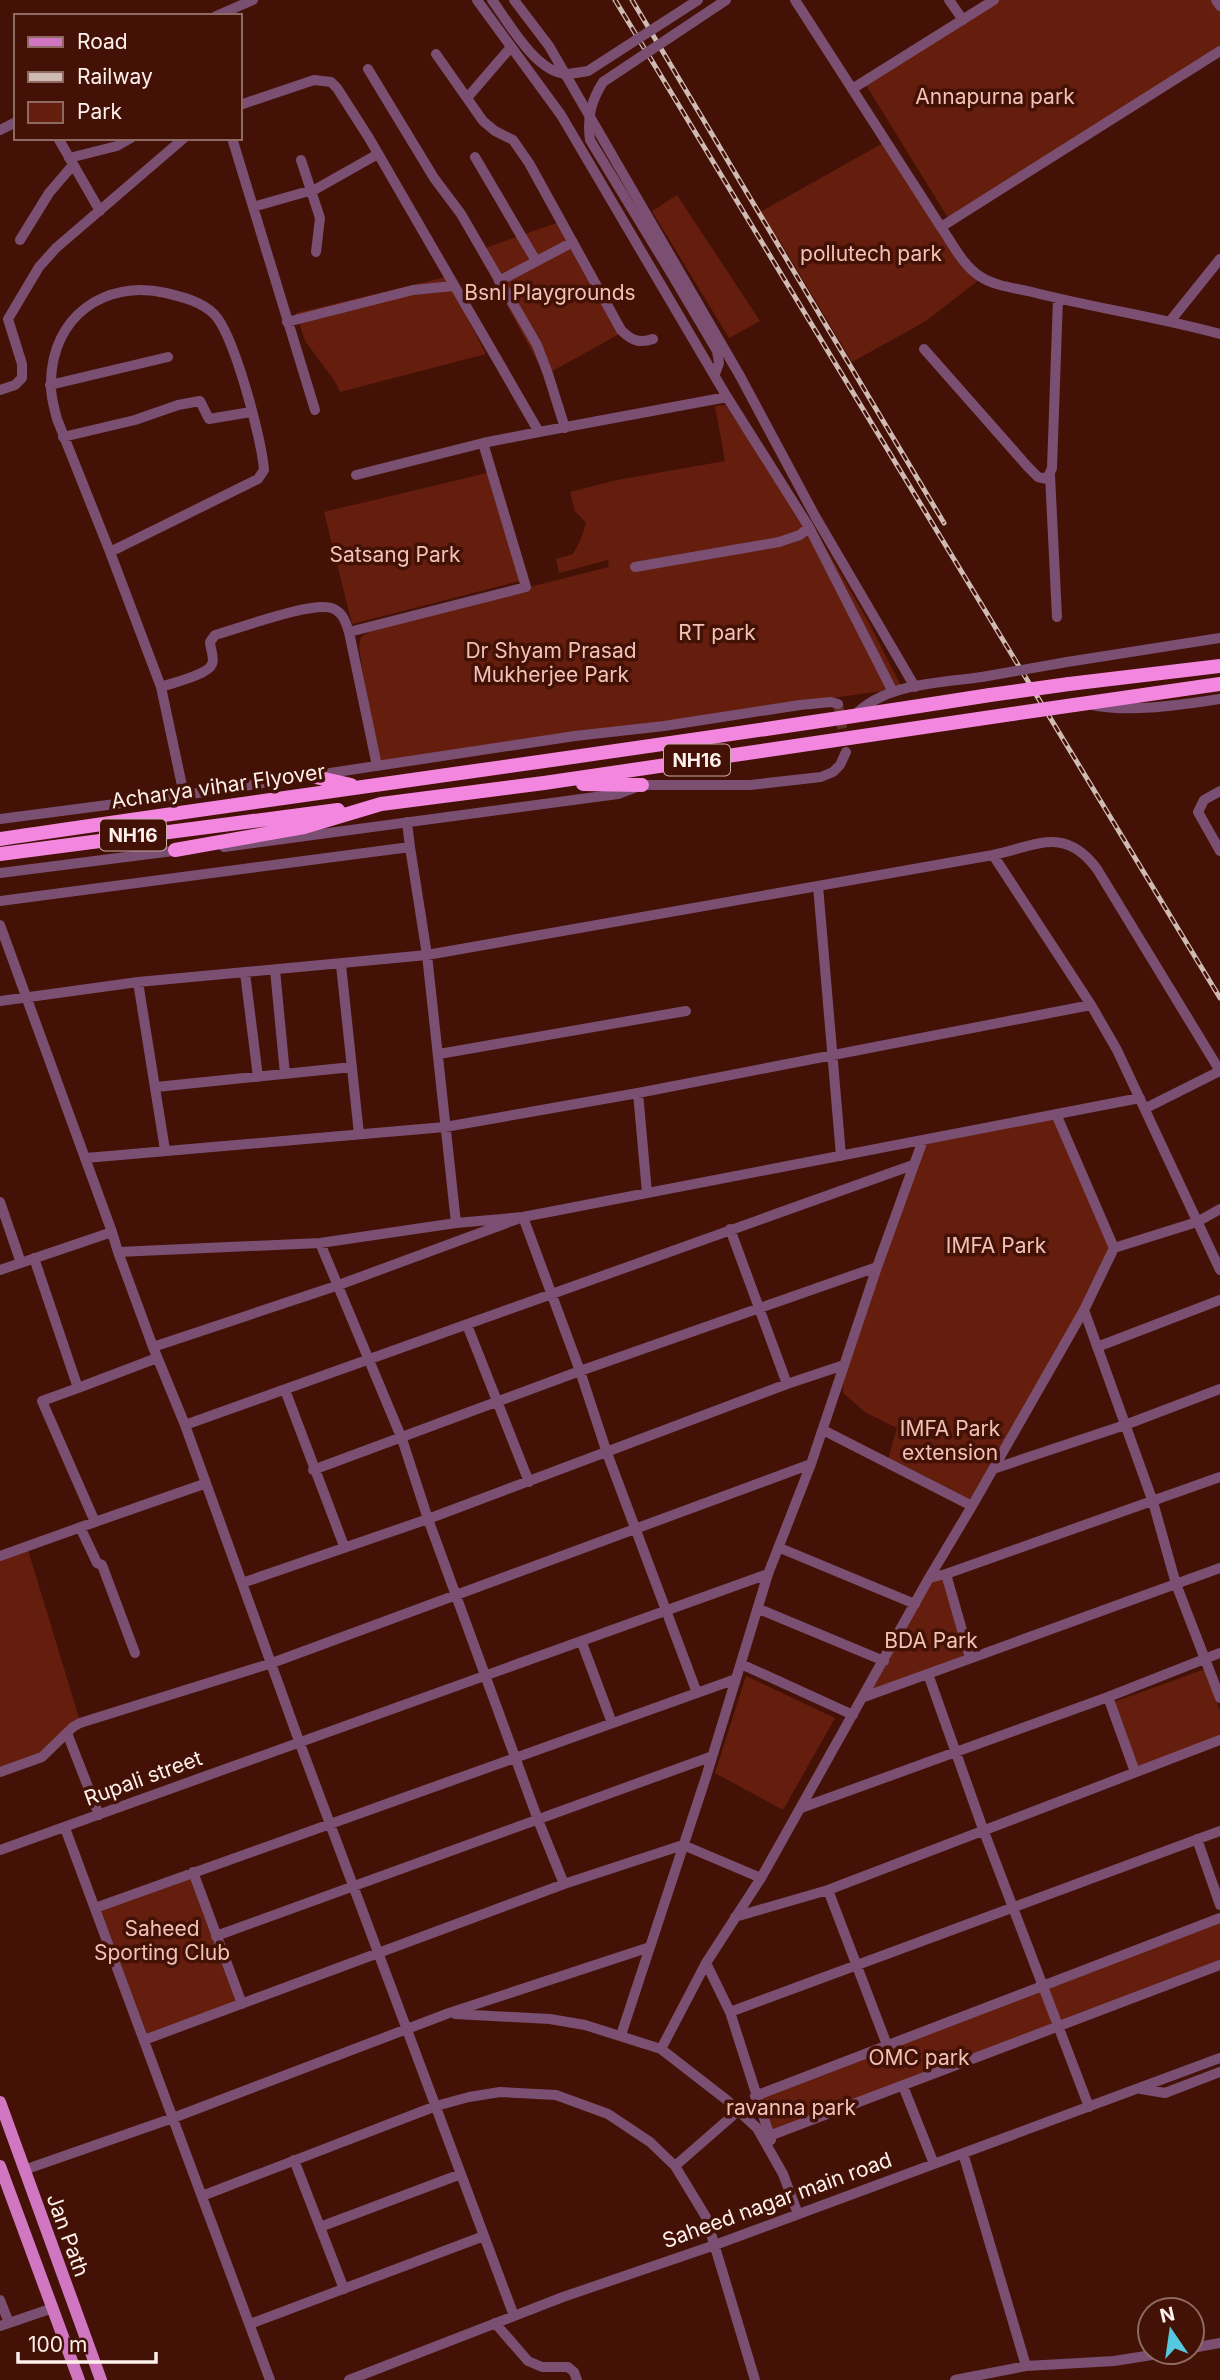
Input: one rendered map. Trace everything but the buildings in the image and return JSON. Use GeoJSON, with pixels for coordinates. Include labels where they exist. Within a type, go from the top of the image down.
{"type":"FeatureCollection","features":[{"type":"Feature","properties":{"kind":"highway","name":"NH16"},"geometry":{"type":"LineString","coordinates":[[359,787],[570,759],[990,695],[1220,666]]}},
{"type":"Feature","properties":{"kind":"highway","name":"NH16"},"geometry":{"type":"LineString","coordinates":[[381,804],[544,783],[1220,684]]}},
{"type":"Feature","properties":{"kind":"highway"},"geometry":{"type":"LineString","coordinates":[[311,776],[359,787]]}},
{"type":"Feature","properties":{"kind":"highway"},"geometry":{"type":"LineString","coordinates":[[544,783],[642,785]]}},
{"type":"Feature","properties":{"kind":"highway","name":"Acharya vihar Flyover"},"geometry":{"type":"LineString","coordinates":[[0,839],[359,787]]}},
{"type":"Feature","properties":{"kind":"highway"},"geometry":{"type":"LineString","coordinates":[[175,850],[304,827],[381,804]]}},
{"type":"Feature","properties":{"kind":"highway","name":"Acharya vihar Flyover"},"geometry":{"type":"LineString","coordinates":[[0,854],[381,804]]}},
{"type":"Feature","properties":{"kind":"main road","name":"Jan Path"},"geometry":{"type":"LineString","coordinates":[[0,2102],[100,2380]]}},
{"type":"Feature","properties":{"kind":"main road","name":"Jan Path"},"geometry":{"type":"LineString","coordinates":[[1,2174],[79,2380]]}},
{"type":"Feature","properties":{"kind":"street"},"geometry":{"type":"LineString","coordinates":[[221,14],[253,0]]}},
{"type":"Feature","properties":{"kind":"street"},"geometry":{"type":"LineString","coordinates":[[477,0],[561,115],[727,397],[809,527],[893,692]]}},
{"type":"Feature","properties":{"kind":"street"},"geometry":{"type":"LineString","coordinates":[[492,0],[528,49],[548,69],[566,74],[588,71],[698,0]]}},
{"type":"Feature","properties":{"kind":"street"},"geometry":{"type":"LineString","coordinates":[[514,0],[549,46],[734,364],[815,516],[915,687]]}},
{"type":"Feature","properties":{"kind":"street"},"geometry":{"type":"LineString","coordinates":[[715,374],[719,363],[717,351],[590,140],[588,122],[593,98],[603,82],[726,0]]}},
{"type":"Feature","properties":{"kind":"street"},"geometry":{"type":"LineString","coordinates":[[795,0],[941,227],[964,261],[978,275],[990,281],[1058,299],[1171,320],[1220,334]]}},
{"type":"Feature","properties":{"kind":"street"},"geometry":{"type":"LineString","coordinates":[[949,0],[962,20]]}},
{"type":"Feature","properties":{"kind":"street"},"geometry":{"type":"LineString","coordinates":[[852,89],[994,0]]}},
{"type":"Feature","properties":{"kind":"street"},"geometry":{"type":"LineString","coordinates":[[1216,0],[1220,6]]}},
{"type":"Feature","properties":{"kind":"street"},"geometry":{"type":"LineString","coordinates":[[467,98],[511,47]]}},
{"type":"Feature","properties":{"kind":"street"},"geometry":{"type":"LineString","coordinates":[[941,227],[1220,51]]}},
{"type":"Feature","properties":{"kind":"street"},"geometry":{"type":"LineString","coordinates":[[436,54],[489,126],[517,145],[541,183],[621,330],[636,341],[653,339]]}},
{"type":"Feature","properties":{"kind":"street"},"geometry":{"type":"LineString","coordinates":[[368,69],[434,178],[461,214],[544,360],[565,428]]}},
{"type":"Feature","properties":{"kind":"street"},"geometry":{"type":"LineString","coordinates":[[242,104],[297,84],[323,80],[331,82],[337,88],[539,432]]}},
{"type":"Feature","properties":{"kind":"street"},"geometry":{"type":"LineString","coordinates":[[59,140],[100,211]]}},
{"type":"Feature","properties":{"kind":"street"},"geometry":{"type":"LineString","coordinates":[[19,240],[49,193],[74,165],[128,140]]}},
{"type":"Feature","properties":{"kind":"street"},"geometry":{"type":"LineString","coordinates":[[0,390],[20,381],[23,372],[8,323],[10,315],[45,258],[182,140]]}},
{"type":"Feature","properties":{"kind":"street"},"geometry":{"type":"LineString","coordinates":[[233,140],[315,410]]}},
{"type":"Feature","properties":{"kind":"street"},"geometry":{"type":"LineString","coordinates":[[253,207],[312,191],[378,154]]}},
{"type":"Feature","properties":{"kind":"street"},"geometry":{"type":"LineString","coordinates":[[475,157],[536,261]]}},
{"type":"Feature","properties":{"kind":"street"},"geometry":{"type":"LineString","coordinates":[[301,160],[320,218],[316,253]]}},
{"type":"Feature","properties":{"kind":"street"},"geometry":{"type":"LineString","coordinates":[[499,281],[573,242]]}},
{"type":"Feature","properties":{"kind":"street"},"geometry":{"type":"LineString","coordinates":[[1171,320],[1220,259]]}},
{"type":"Feature","properties":{"kind":"street"},"geometry":{"type":"LineString","coordinates":[[288,322],[413,290],[453,286]]}},
{"type":"Feature","properties":{"kind":"street"},"geometry":{"type":"LineString","coordinates":[[110,552],[261,477],[264,470],[232,344],[222,323],[203,306],[156,291],[116,293],[87,305],[73,318],[63,337],[54,360],[50,385],[63,437],[161,687],[184,795]]}},
{"type":"Feature","properties":{"kind":"street"},"geometry":{"type":"LineString","coordinates":[[1057,617],[1050,475],[1058,299]]}},
{"type":"Feature","properties":{"kind":"street"},"geometry":{"type":"LineString","coordinates":[[924,349],[1038,477],[1047,479],[1050,475]]}},
{"type":"Feature","properties":{"kind":"street"},"geometry":{"type":"LineString","coordinates":[[717,351],[734,364]]}},
{"type":"Feature","properties":{"kind":"street"},"geometry":{"type":"LineString","coordinates":[[50,385],[168,357]]}},
{"type":"Feature","properties":{"kind":"street"},"geometry":{"type":"LineString","coordinates":[[356,475],[483,443],[727,397]]}},
{"type":"Feature","properties":{"kind":"street"},"geometry":{"type":"LineString","coordinates":[[63,437],[200,401],[209,419],[251,412]]}},
{"type":"Feature","properties":{"kind":"street"},"geometry":{"type":"LineString","coordinates":[[349,632],[526,587],[483,443]]}},
{"type":"Feature","properties":{"kind":"street"},"geometry":{"type":"LineString","coordinates":[[635,567],[779,541],[800,535],[809,527]]}},
{"type":"Feature","properties":{"kind":"street"},"geometry":{"type":"LineString","coordinates":[[161,687],[211,667],[213,662],[210,642],[215,635],[315,606],[335,609],[342,615],[349,632],[377,766]]}},
{"type":"Feature","properties":{"kind":"street"},"geometry":{"type":"LineString","coordinates":[[854,716],[866,703],[915,687],[1220,638]]}},
{"type":"Feature","properties":{"kind":"street"},"geometry":{"type":"LineString","coordinates":[[1079,704],[1134,708],[1220,699]]}},
{"type":"Feature","properties":{"kind":"street"},"geometry":{"type":"LineString","coordinates":[[0,820],[575,736],[664,726],[800,705],[831,702],[838,704]]}},
{"type":"Feature","properties":{"kind":"street"},"geometry":{"type":"LineString","coordinates":[[0,873],[175,850],[260,844],[618,794],[642,785],[750,785],[821,777],[833,772],[840,765],[846,752]]}},
{"type":"Feature","properties":{"kind":"street"},"geometry":{"type":"LineString","coordinates":[[1220,791],[1204,800],[1198,812],[1220,851]]}},
{"type":"Feature","properties":{"kind":"street"},"geometry":{"type":"LineString","coordinates":[[407,822],[439,1054],[456,1223]]}},
{"type":"Feature","properties":{"kind":"street"},"geometry":{"type":"LineString","coordinates":[[0,1000],[138,982],[427,956],[993,855],[1057,841],[1068,843],[1085,854],[1220,1072],[1146,1108]]}},
{"type":"Feature","properties":{"kind":"street"},"geometry":{"type":"LineString","coordinates":[[0,901],[410,848]]}},
{"type":"Feature","properties":{"kind":"street"},"geometry":{"type":"LineString","coordinates":[[993,855],[1091,1005],[1117,1050],[1220,1270]]}},
{"type":"Feature","properties":{"kind":"street"},"geometry":{"type":"LineString","coordinates":[[818,886],[841,1156]]}},
{"type":"Feature","properties":{"kind":"street"},"geometry":{"type":"LineString","coordinates":[[0,925],[157,1358],[185,1425],[299,1741],[514,2316]]}},
{"type":"Feature","properties":{"kind":"street"},"geometry":{"type":"LineString","coordinates":[[341,965],[359,1134]]}},
{"type":"Feature","properties":{"kind":"street"},"geometry":{"type":"LineString","coordinates":[[275,970],[285,1074]]}},
{"type":"Feature","properties":{"kind":"street"},"geometry":{"type":"LineString","coordinates":[[245,973],[258,1077]]}},
{"type":"Feature","properties":{"kind":"street"},"geometry":{"type":"LineString","coordinates":[[138,982],[165,1150]]}},
{"type":"Feature","properties":{"kind":"street"},"geometry":{"type":"LineString","coordinates":[[86,1158],[445,1127],[638,1093],[1091,1005]]}},
{"type":"Feature","properties":{"kind":"street"},"geometry":{"type":"LineString","coordinates":[[439,1054],[686,1012]]}},
{"type":"Feature","properties":{"kind":"street"},"geometry":{"type":"LineString","coordinates":[[156,1087],[352,1067]]}},
{"type":"Feature","properties":{"kind":"street"},"geometry":{"type":"LineString","coordinates":[[638,1093],[648,1194]]}},
{"type":"Feature","properties":{"kind":"street"},"geometry":{"type":"LineString","coordinates":[[118,1252],[320,1244],[456,1223],[523,1217],[1140,1098]]}},
{"type":"Feature","properties":{"kind":"street"},"geometry":{"type":"LineString","coordinates":[[1056,1114],[1114,1248]]}},
{"type":"Feature","properties":{"kind":"street"},"geometry":{"type":"LineString","coordinates":[[621,2035],[768,1574],[811,1464],[923,1140]]}},
{"type":"Feature","properties":{"kind":"street"},"geometry":{"type":"LineString","coordinates":[[185,1425],[913,1165]]}},
{"type":"Feature","properties":{"kind":"street"},"geometry":{"type":"LineString","coordinates":[[0,1202],[21,1263]]}},
{"type":"Feature","properties":{"kind":"street"},"geometry":{"type":"LineString","coordinates":[[661,2049],[706,1963],[761,1878],[929,1578],[1084,1310],[1114,1248],[1197,1222],[1220,1209]]}},
{"type":"Feature","properties":{"kind":"street"},"geometry":{"type":"LineString","coordinates":[[153,1347],[336,1286],[523,1217]]}},
{"type":"Feature","properties":{"kind":"street"},"geometry":{"type":"LineString","coordinates":[[523,1217],[607,1453],[697,1693]]}},
{"type":"Feature","properties":{"kind":"street"},"geometry":{"type":"LineString","coordinates":[[730,1229],[787,1384]]}},
{"type":"Feature","properties":{"kind":"street"},"geometry":{"type":"LineString","coordinates":[[0,1270],[112,1232]]}},
{"type":"Feature","properties":{"kind":"street"},"geometry":{"type":"LineString","coordinates":[[320,1244],[402,1439],[428,1519],[564,1884]]}},
{"type":"Feature","properties":{"kind":"street"},"geometry":{"type":"LineString","coordinates":[[34,1258],[78,1388]]}},
{"type":"Feature","properties":{"kind":"street"},"geometry":{"type":"LineString","coordinates":[[313,1470],[580,1371],[877,1267]]}},
{"type":"Feature","properties":{"kind":"street"},"geometry":{"type":"LineString","coordinates":[[1097,1347],[1220,1300]]}},
{"type":"Feature","properties":{"kind":"street"},"geometry":{"type":"LineString","coordinates":[[1084,1310],[1153,1502],[1176,1584],[1220,1698]]}},
{"type":"Feature","properties":{"kind":"street"},"geometry":{"type":"LineString","coordinates":[[467,1325],[529,1482]]}},
{"type":"Feature","properties":{"kind":"street"},"geometry":{"type":"LineString","coordinates":[[95,1522],[42,1401],[157,1358]]}},
{"type":"Feature","properties":{"kind":"street"},"geometry":{"type":"LineString","coordinates":[[242,1583],[428,1519],[844,1365]]}},
{"type":"Feature","properties":{"kind":"street"},"geometry":{"type":"LineString","coordinates":[[993,1469],[1125,1425],[1220,1389]]}},
{"type":"Feature","properties":{"kind":"street"},"geometry":{"type":"LineString","coordinates":[[285,1390],[313,1470],[344,1546]]}},
{"type":"Feature","properties":{"kind":"street"},"geometry":{"type":"LineString","coordinates":[[823,1430],[972,1506]]}},
{"type":"Feature","properties":{"kind":"street"},"geometry":{"type":"LineString","coordinates":[[0,1772],[42,1757],[80,1723],[272,1663],[811,1464]]}},
{"type":"Feature","properties":{"kind":"street"},"geometry":{"type":"LineString","coordinates":[[929,1578],[1220,1477]]}},
{"type":"Feature","properties":{"kind":"street"},"geometry":{"type":"LineString","coordinates":[[0,1556],[204,1483]]}},
{"type":"Feature","properties":{"kind":"street"},"geometry":{"type":"LineString","coordinates":[[80,1527],[97,1563],[102,1565],[135,1653]]}},
{"type":"Feature","properties":{"kind":"street"},"geometry":{"type":"LineString","coordinates":[[780,1548],[915,1604]]}},
{"type":"Feature","properties":{"kind":"street"},"geometry":{"type":"LineString","coordinates":[[864,1697],[1220,1568]]}},
{"type":"Feature","properties":{"kind":"street","name":"Rupali street"},"geometry":{"type":"LineString","coordinates":[[2,1850],[768,1574]]}},
{"type":"Feature","properties":{"kind":"street"},"geometry":{"type":"LineString","coordinates":[[946,1574],[970,1658]]}},
{"type":"Feature","properties":{"kind":"street"},"geometry":{"type":"LineString","coordinates":[[759,1609],[884,1661]]}},
{"type":"Feature","properties":{"kind":"street"},"geometry":{"type":"LineString","coordinates":[[582,1643],[612,1723]]}},
{"type":"Feature","properties":{"kind":"street"},"geometry":{"type":"LineString","coordinates":[[801,1808],[955,1750],[1108,1697],[1220,1653]]}},
{"type":"Feature","properties":{"kind":"street"},"geometry":{"type":"LineString","coordinates":[[741,1664],[853,1715]]}},
{"type":"Feature","properties":{"kind":"street"},"geometry":{"type":"LineString","coordinates":[[928,1674],[983,1829],[1089,2107]]}},
{"type":"Feature","properties":{"kind":"street"},"geometry":{"type":"LineString","coordinates":[[95,1908],[736,1679]]}},
{"type":"Feature","properties":{"kind":"street"},"geometry":{"type":"LineString","coordinates":[[1108,1697],[1135,1772]]}},
{"type":"Feature","properties":{"kind":"street"},"geometry":{"type":"LineString","coordinates":[[66,1733],[99,1815]]}},
{"type":"Feature","properties":{"kind":"street"},"geometry":{"type":"LineString","coordinates":[[735,1917],[828,1890],[1220,1740]]}},
{"type":"Feature","properties":{"kind":"street"},"geometry":{"type":"LineString","coordinates":[[216,1937],[710,1757]]}},
{"type":"Feature","properties":{"kind":"street"},"geometry":{"type":"LineString","coordinates":[[65,1828],[270,2380]]}},
{"type":"Feature","properties":{"kind":"street"},"geometry":{"type":"LineString","coordinates":[[730,2012],[1220,1831]]}},
{"type":"Feature","properties":{"kind":"street"},"geometry":{"type":"LineString","coordinates":[[0,1838],[2,1850]]}},
{"type":"Feature","properties":{"kind":"street"},"geometry":{"type":"LineString","coordinates":[[1197,1839],[1220,1905]]}},
{"type":"Feature","properties":{"kind":"street"},"geometry":{"type":"LineString","coordinates":[[144,2040],[564,1884],[683,1845],[761,1878]]}},
{"type":"Feature","properties":{"kind":"street"},"geometry":{"type":"LineString","coordinates":[[193,1872],[242,2004]]}},
{"type":"Feature","properties":{"kind":"street"},"geometry":{"type":"LineString","coordinates":[[828,1890],[887,2045]]}},
{"type":"Feature","properties":{"kind":"street"},"geometry":{"type":"LineString","coordinates":[[755,2095],[1220,1919]]}},
{"type":"Feature","properties":{"kind":"street"},"geometry":{"type":"LineString","coordinates":[[24,2170],[173,2118],[449,2013],[650,1947]]}},
{"type":"Feature","properties":{"kind":"street"},"geometry":{"type":"LineString","coordinates":[[706,1963],[730,2012],[769,2136],[799,2214]]}},
{"type":"Feature","properties":{"kind":"street"},"geometry":{"type":"LineString","coordinates":[[769,2136],[1220,1965]]}},
{"type":"Feature","properties":{"kind":"street"},"geometry":{"type":"LineString","coordinates":[[449,2013],[550,2019],[585,2025],[661,2049],[757,2128],[783,2174]]}},
{"type":"Feature","properties":{"kind":"street"},"geometry":{"type":"LineString","coordinates":[[1139,2088],[1157,2075],[1220,2053]]}},
{"type":"Feature","properties":{"kind":"street","name":"Saheed nagar main road"},"geometry":{"type":"LineString","coordinates":[[349,2380],[563,2297],[715,2245],[1220,2058]]}},
{"type":"Feature","properties":{"kind":"street"},"geometry":{"type":"LineString","coordinates":[[1139,2088],[1165,2093],[1220,2072]]}},
{"type":"Feature","properties":{"kind":"street"},"geometry":{"type":"LineString","coordinates":[[903,2086],[934,2164]]}},
{"type":"Feature","properties":{"kind":"street"},"geometry":{"type":"LineString","coordinates":[[202,2196],[436,2106],[500,2092],[556,2095],[608,2114],[650,2142],[675,2166],[706,2217],[755,2380]]}},
{"type":"Feature","properties":{"kind":"street"},"geometry":{"type":"LineString","coordinates":[[675,2166],[738,2110]]}},
{"type":"Feature","properties":{"kind":"street"},"geometry":{"type":"LineString","coordinates":[[963,2153],[1026,2366]]}},
{"type":"Feature","properties":{"kind":"street"},"geometry":{"type":"LineString","coordinates":[[294,2160],[344,2289]]}},
{"type":"Feature","properties":{"kind":"street"},"geometry":{"type":"LineString","coordinates":[[320,2227],[461,2174]]}},
{"type":"Feature","properties":{"kind":"street"},"geometry":{"type":"LineString","coordinates":[[250,2324],[484,2236]]}},
{"type":"Feature","properties":{"kind":"street"},"geometry":{"type":"LineString","coordinates":[[0,2300],[4,2325],[53,2308]]}},
{"type":"Feature","properties":{"kind":"street"},"geometry":{"type":"LineString","coordinates":[[495,2323],[528,2361],[542,2367],[568,2367],[577,2380]]}},
{"type":"Feature","properties":{"kind":"street"},"geometry":{"type":"LineString","coordinates":[[955,2380],[1026,2366],[1136,2358]]}},
{"type":"Feature","properties":{"kind":"green space","name":"Annapurna park"},"geometry":{"type":"Polygon","coordinates":[[[994,0],[1220,0],[1220,50],[950,221],[864,82],[994,0]]]}},
{"type":"Feature","properties":{"kind":"green space","name":"pollutech park"},"geometry":{"type":"Polygon","coordinates":[[[885,142],[980,279],[926,321],[852,362],[760,212],[885,142]]]}},
{"type":"Feature","properties":{"kind":"green space"},"geometry":{"type":"Polygon","coordinates":[[[677,195],[760,321],[729,338],[652,211],[677,195]]]}},
{"type":"Feature","properties":{"kind":"green space","name":"Bsnl Playgrounds"},"geometry":{"type":"Polygon","coordinates":[[[562,221],[623,332],[545,375],[477,251],[562,221]]]}},
{"type":"Feature","properties":{"kind":"green space"},"geometry":{"type":"Polygon","coordinates":[[[446,277],[486,354],[340,392],[305,341],[296,313],[446,277]]]}},
{"type":"Feature","properties":{"kind":"green space"},"geometry":{"type":"Polygon","coordinates":[[[725,405],[815,529],[869,623],[902,688],[378,764],[359,648],[361,637],[384,624],[609,567],[608,560],[559,573],[556,559],[573,554],[586,523],[575,511],[570,492],[617,480],[725,461],[715,406],[725,405]]]}},
{"type":"Feature","properties":{"kind":"green space","name":"Satsang Park"},"geometry":{"type":"Polygon","coordinates":[[[487,473],[520,581],[352,624],[324,512],[487,473]]]}},
{"type":"Feature","properties":{"kind":"green space","name":"IMFA Park"},"geometry":{"type":"Polygon","coordinates":[[[1056,1114],[1114,1248],[972,1506],[887,1463],[897,1428],[865,1412],[843,1393],[844,1365],[923,1140],[1056,1114]]]}},
{"type":"Feature","properties":{"kind":"green space"},"geometry":{"type":"Polygon","coordinates":[[[28,1550],[80,1721],[42,1755],[0,1769],[0,1558],[28,1550]]]}},
{"type":"Feature","properties":{"kind":"green space","name":"BDA Park"},"geometry":{"type":"Polygon","coordinates":[[[946,1574],[970,1658],[864,1697],[929,1578],[946,1574]]]}},
{"type":"Feature","properties":{"kind":"green space"},"geometry":{"type":"Polygon","coordinates":[[[1205,1669],[1220,1711],[1220,1737],[1134,1769],[1111,1703],[1205,1669]]]}},
{"type":"Feature","properties":{"kind":"green space"},"geometry":{"type":"Polygon","coordinates":[[[746,1676],[835,1718],[783,1810],[715,1773],[746,1676]]]}},
{"type":"Feature","properties":{"kind":"green space","name":"Saheed Sporting Club"},"geometry":{"type":"Polygon","coordinates":[[[190,1878],[236,2003],[147,2034],[101,1911],[190,1878]]]}},
{"type":"Feature","properties":{"kind":"green space","name":"ravanna park"},"geometry":{"type":"Polygon","coordinates":[[[1220,1918],[1220,1966],[771,2141],[755,2096],[1220,1918]]]}},
{"type":"Feature","properties":{"kind":"tunnel"},"geometry":{"type":"LineString","coordinates":[[838,704],[845,744]]}},
{"type":"Feature","properties":{"kind":"railway"},"geometry":{"type":"LineString","coordinates":[[615,0],[1220,998]]}},
{"type":"Feature","properties":{"kind":"railway"},"geometry":{"type":"LineString","coordinates":[[632,0],[944,523]]}},
{"type":"Feature","properties":{"kind":"park label","name":"RT park"},"geometry":{"type":"Point","coordinates":[717,632]}},
{"type":"Feature","properties":{"kind":"park label","name":"Dr Shyam Prasad Mukherjee Park"},"geometry":{"type":"Point","coordinates":[551,662]}},
{"type":"Feature","properties":{"kind":"park label","name":"IMFA Park extension"},"geometry":{"type":"Point","coordinates":[950,1440]}},
{"type":"Feature","properties":{"kind":"park label","name":"OMC park"},"geometry":{"type":"Point","coordinates":[919,2057]}}]}
